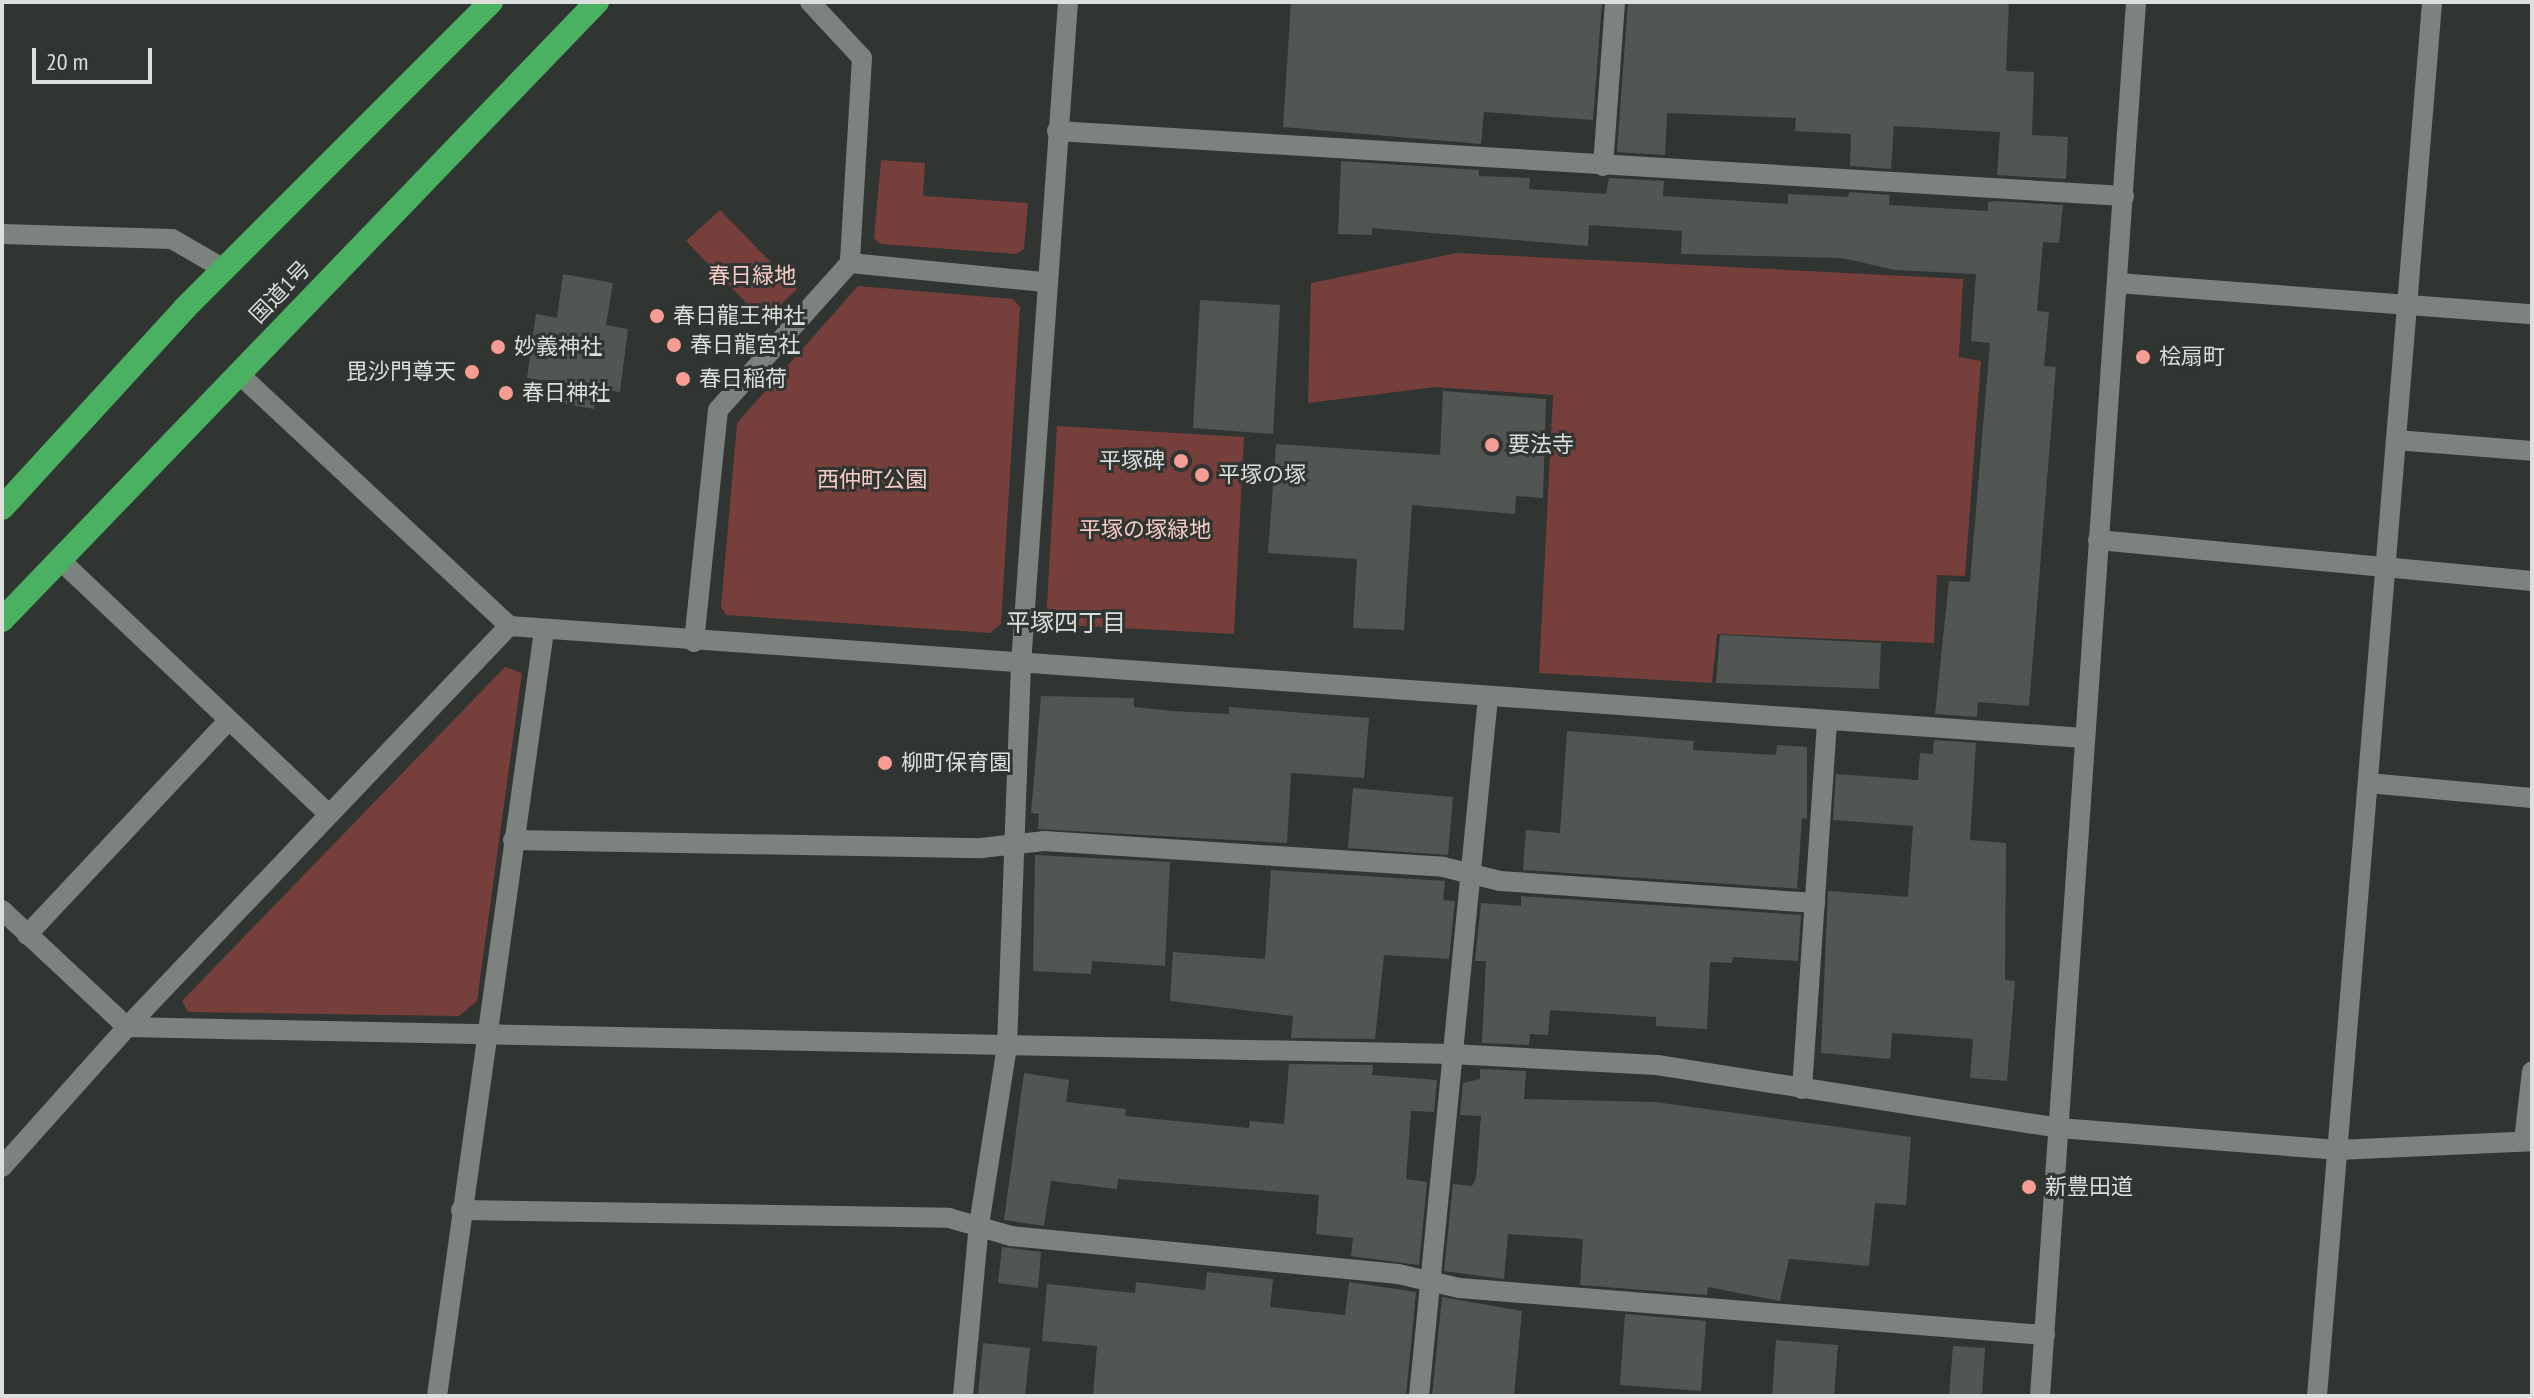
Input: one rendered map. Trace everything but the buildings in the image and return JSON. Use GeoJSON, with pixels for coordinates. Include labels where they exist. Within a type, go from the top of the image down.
{"type":"FeatureCollection","features":[{"type":"Feature","properties":{"kind":"highway"},"geometry":{"type":"LineString","coordinates":[[2,508],[224,269],[491,2]]}},
{"type":"Feature","properties":{"kind":"highway","name":"国道1号"},"geometry":{"type":"LineString","coordinates":[[2,620],[597,2]]}},
{"type":"Feature","properties":{"kind":"street"},"geometry":{"type":"LineString","coordinates":[[694,642],[718,410],[850,263],[862,58],[810,2]]}},
{"type":"Feature","properties":{"kind":"street"},"geometry":{"type":"LineString","coordinates":[[963,1396],[979,1225],[1007,1046],[1021,664],[1045,282],[1068,2]]}},
{"type":"Feature","properties":{"kind":"street"},"geometry":{"type":"LineString","coordinates":[[1603,166],[1615,2]]}},
{"type":"Feature","properties":{"kind":"street"},"geometry":{"type":"LineString","coordinates":[[2040,1396],[2136,2]]}},
{"type":"Feature","properties":{"kind":"street"},"geometry":{"type":"LineString","coordinates":[[2317,1396],[2432,2]]}},
{"type":"Feature","properties":{"kind":"street"},"geometry":{"type":"LineString","coordinates":[[1057,131],[2124,196]]}},
{"type":"Feature","properties":{"kind":"street"},"geometry":{"type":"LineString","coordinates":[[2,234],[172,239],[224,269]]}},
{"type":"Feature","properties":{"kind":"street"},"geometry":{"type":"LineString","coordinates":[[850,263],[1045,282]]}},
{"type":"Feature","properties":{"kind":"street"},"geometry":{"type":"LineString","coordinates":[[2117,283],[2532,314]]}},
{"type":"Feature","properties":{"kind":"street"},"geometry":{"type":"LineString","coordinates":[[238,373],[509,626],[694,642],[2084,738]]}},
{"type":"Feature","properties":{"kind":"street"},"geometry":{"type":"LineString","coordinates":[[2396,440],[2532,451]]}},
{"type":"Feature","properties":{"kind":"street"},"geometry":{"type":"LineString","coordinates":[[2098,540],[2532,581]]}},
{"type":"Feature","properties":{"kind":"street"},"geometry":{"type":"LineString","coordinates":[[60,560],[329,814]]}},
{"type":"Feature","properties":{"kind":"street"},"geometry":{"type":"LineString","coordinates":[[2,1167],[127,1027],[509,626]]}},
{"type":"Feature","properties":{"kind":"street"},"geometry":{"type":"LineString","coordinates":[[437,1396],[484,1039],[544,631]]}},
{"type":"Feature","properties":{"kind":"street"},"geometry":{"type":"LineString","coordinates":[[1419,1396],[1488,697]]}},
{"type":"Feature","properties":{"kind":"street"},"geometry":{"type":"LineString","coordinates":[[27,935],[228,721]]}},
{"type":"Feature","properties":{"kind":"street"},"geometry":{"type":"LineString","coordinates":[[1802,1089],[1827,721]]}},
{"type":"Feature","properties":{"kind":"street"},"geometry":{"type":"LineString","coordinates":[[2368,783],[2532,798]]}},
{"type":"Feature","properties":{"kind":"street"},"geometry":{"type":"LineString","coordinates":[[513,840],[981,848],[1015,844],[1469,873],[1500,881],[1815,903]]}},
{"type":"Feature","properties":{"kind":"street"},"geometry":{"type":"LineString","coordinates":[[5,920],[27,935],[127,1027],[484,1039],[1452,1054],[1657,1065],[2059,1128],[2337,1150],[2528,1141],[2532,1071]]}},
{"type":"Feature","properties":{"kind":"street"},"geometry":{"type":"LineString","coordinates":[[461,1210],[949,1218],[1011,1236],[1432,1281],[2045,1335]]}},
{"type":"Feature","properties":{"kind":"green space"},"geometry":{"type":"Polygon","coordinates":[[[881,160],[925,163],[923,196],[1028,203],[1024,249],[1016,254],[881,244],[874,238],[881,160]]]}},
{"type":"Feature","properties":{"kind":"green space","name":"春日緑地"},"geometry":{"type":"Polygon","coordinates":[[[720,210],[797,289],[764,321],[686,241],[720,210]]]}},
{"type":"Feature","properties":{"kind":"green space"},"geometry":{"type":"Polygon","coordinates":[[[1457,253],[1963,279],[1959,357],[1981,361],[1965,576],[1937,575],[1934,643],[1717,634],[1712,683],[1539,673],[1553,395],[1435,387],[1308,403],[1311,283],[1457,253]]]}},
{"type":"Feature","properties":{"kind":"green space","name":"西仲町公園"},"geometry":{"type":"Polygon","coordinates":[[[858,286],[1013,299],[1020,307],[1001,624],[990,633],[726,615],[721,607],[737,423],[858,286]]]}},
{"type":"Feature","properties":{"kind":"green space","name":"平塚の塚緑地"},"geometry":{"type":"Polygon","coordinates":[[[1057,426],[1244,437],[1234,634],[1046,624],[1057,426]]]}},
{"type":"Feature","properties":{"kind":"green space"},"geometry":{"type":"Polygon","coordinates":[[[505,667],[522,673],[477,1001],[459,1016],[188,1012],[182,1001],[505,667]]]}},
{"type":"Feature","properties":{"kind":"place","name":"春日龍王神社"},"geometry":{"type":"Point","coordinates":[657,316]}},
{"type":"Feature","properties":{"kind":"place","name":"春日龍宮社"},"geometry":{"type":"Point","coordinates":[674,345]}},
{"type":"Feature","properties":{"kind":"place","name":"妙義神社"},"geometry":{"type":"Point","coordinates":[498,347]}},
{"type":"Feature","properties":{"kind":"place","name":"桧扇町"},"geometry":{"type":"Point","coordinates":[2143,357]}},
{"type":"Feature","properties":{"kind":"place","name":"毘沙門尊天"},"geometry":{"type":"Point","coordinates":[472,372]}},
{"type":"Feature","properties":{"kind":"place","name":"春日稲荷"},"geometry":{"type":"Point","coordinates":[683,379]}},
{"type":"Feature","properties":{"kind":"place","name":"春日神社"},"geometry":{"type":"Point","coordinates":[506,393]}},
{"type":"Feature","properties":{"kind":"place","name":"要法寺"},"geometry":{"type":"Point","coordinates":[1492,445]}},
{"type":"Feature","properties":{"kind":"place","name":"平塚碑"},"geometry":{"type":"Point","coordinates":[1181,461]}},
{"type":"Feature","properties":{"kind":"place","name":"平塚の塚"},"geometry":{"type":"Point","coordinates":[1202,475]}},
{"type":"Feature","properties":{"kind":"place","name":"柳町保育園"},"geometry":{"type":"Point","coordinates":[885,763]}},
{"type":"Feature","properties":{"kind":"place","name":"新豊田道"},"geometry":{"type":"Point","coordinates":[2029,1187]}},
{"type":"Feature","properties":{"kind":"district","name":"平塚四丁目"},"geometry":{"type":"Point","coordinates":[1066,623]}}]}
